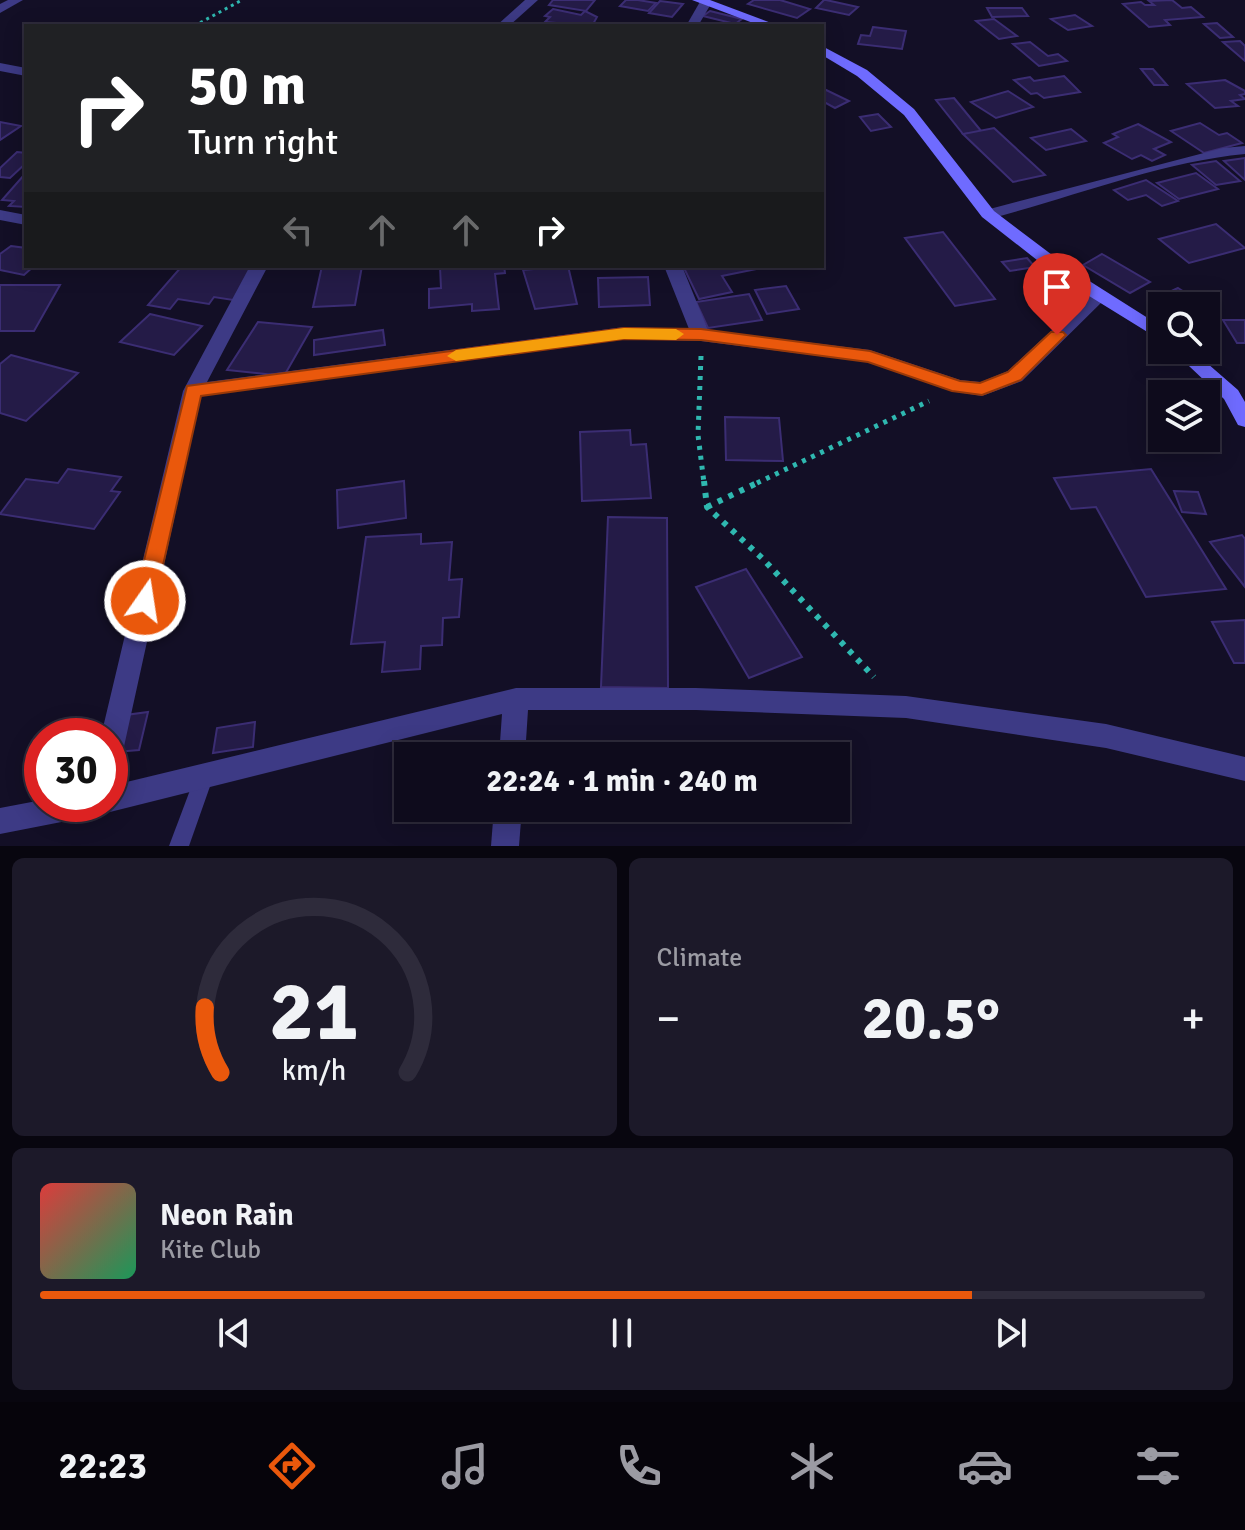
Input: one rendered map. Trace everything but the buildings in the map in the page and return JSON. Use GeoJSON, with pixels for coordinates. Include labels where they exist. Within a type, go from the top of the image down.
{"type":"FeatureCollection","features":[{"type":"Feature","properties":{"kind":"street"},"geometry":{"type":"LineString","coordinates":[[0,9],[17,0]]}},
{"type":"Feature","properties":{"kind":"street"},"geometry":{"type":"LineString","coordinates":[[504,24],[532,0]]}},
{"type":"Feature","properties":{"kind":"street"},"geometry":{"type":"LineString","coordinates":[[693,24],[702,1],[767,24]]}},
{"type":"Feature","properties":{"kind":"street"},"geometry":{"type":"LineString","coordinates":[[824,51],[862,73],[909,112],[988,214],[1148,326]]}},
{"type":"Feature","properties":{"kind":"street"},"geometry":{"type":"LineString","coordinates":[[0,67],[24,72]]}},
{"type":"Feature","properties":{"kind":"street"},"geometry":{"type":"LineString","coordinates":[[988,214],[1093,184],[1223,152],[1245,150]]}},
{"type":"Feature","properties":{"kind":"street"},"geometry":{"type":"LineString","coordinates":[[0,215],[24,220]]}},
{"type":"Feature","properties":{"kind":"street"},"geometry":{"type":"LineString","coordinates":[[118,718],[193,391],[258,268]]}},
{"type":"Feature","properties":{"kind":"street"},"geometry":{"type":"LineString","coordinates":[[674,268],[701,335]]}},
{"type":"Feature","properties":{"kind":"street"},"geometry":{"type":"LineString","coordinates":[[193,391],[624,333],[701,335],[870,356],[958,386],[982,389],[1015,376],[1100,295]]}},
{"type":"Feature","properties":{"kind":"street"},"geometry":{"type":"LineString","coordinates":[[1200,364],[1238,392],[1245,420]]}},
{"type":"Feature","properties":{"kind":"street"},"geometry":{"type":"LineString","coordinates":[[513,742],[516,699]]}},
{"type":"Feature","properties":{"kind":"street"},"geometry":{"type":"LineString","coordinates":[[128,794],[516,699],[696,699],[906,707],[1106,736],[1245,769]]}},
{"type":"Feature","properties":{"kind":"street"},"geometry":{"type":"LineString","coordinates":[[0,821],[24,816]]}},
{"type":"Feature","properties":{"kind":"street"},"geometry":{"type":"LineString","coordinates":[[505,846],[507,822]]}},
{"type":"Feature","properties":{"kind":"lane"},"geometry":{"type":"LineString","coordinates":[[179,846],[205,775]]}},
{"type":"Feature","properties":{"kind":"path"},"geometry":{"type":"LineString","coordinates":[[198,24],[242,0]]}},
{"type":"Feature","properties":{"kind":"path"},"geometry":{"type":"LineString","coordinates":[[701,335],[698,435],[707,507],[763,559],[855,659],[906,707]]}},
{"type":"Feature","properties":{"kind":"path"},"geometry":{"type":"LineString","coordinates":[[707,507],[958,386]]}},
{"type":"Feature","properties":{"kind":"slow traffic"},"geometry":{"type":"LineString","coordinates":[[456,356],[624,333],[676,334]]}},
{"type":"Feature","properties":{"kind":"route"},"geometry":{"type":"LineString","coordinates":[[145,601],[193,391],[624,333],[701,335],[870,356],[958,386],[982,389],[1015,376],[1057,335]]}}]}
